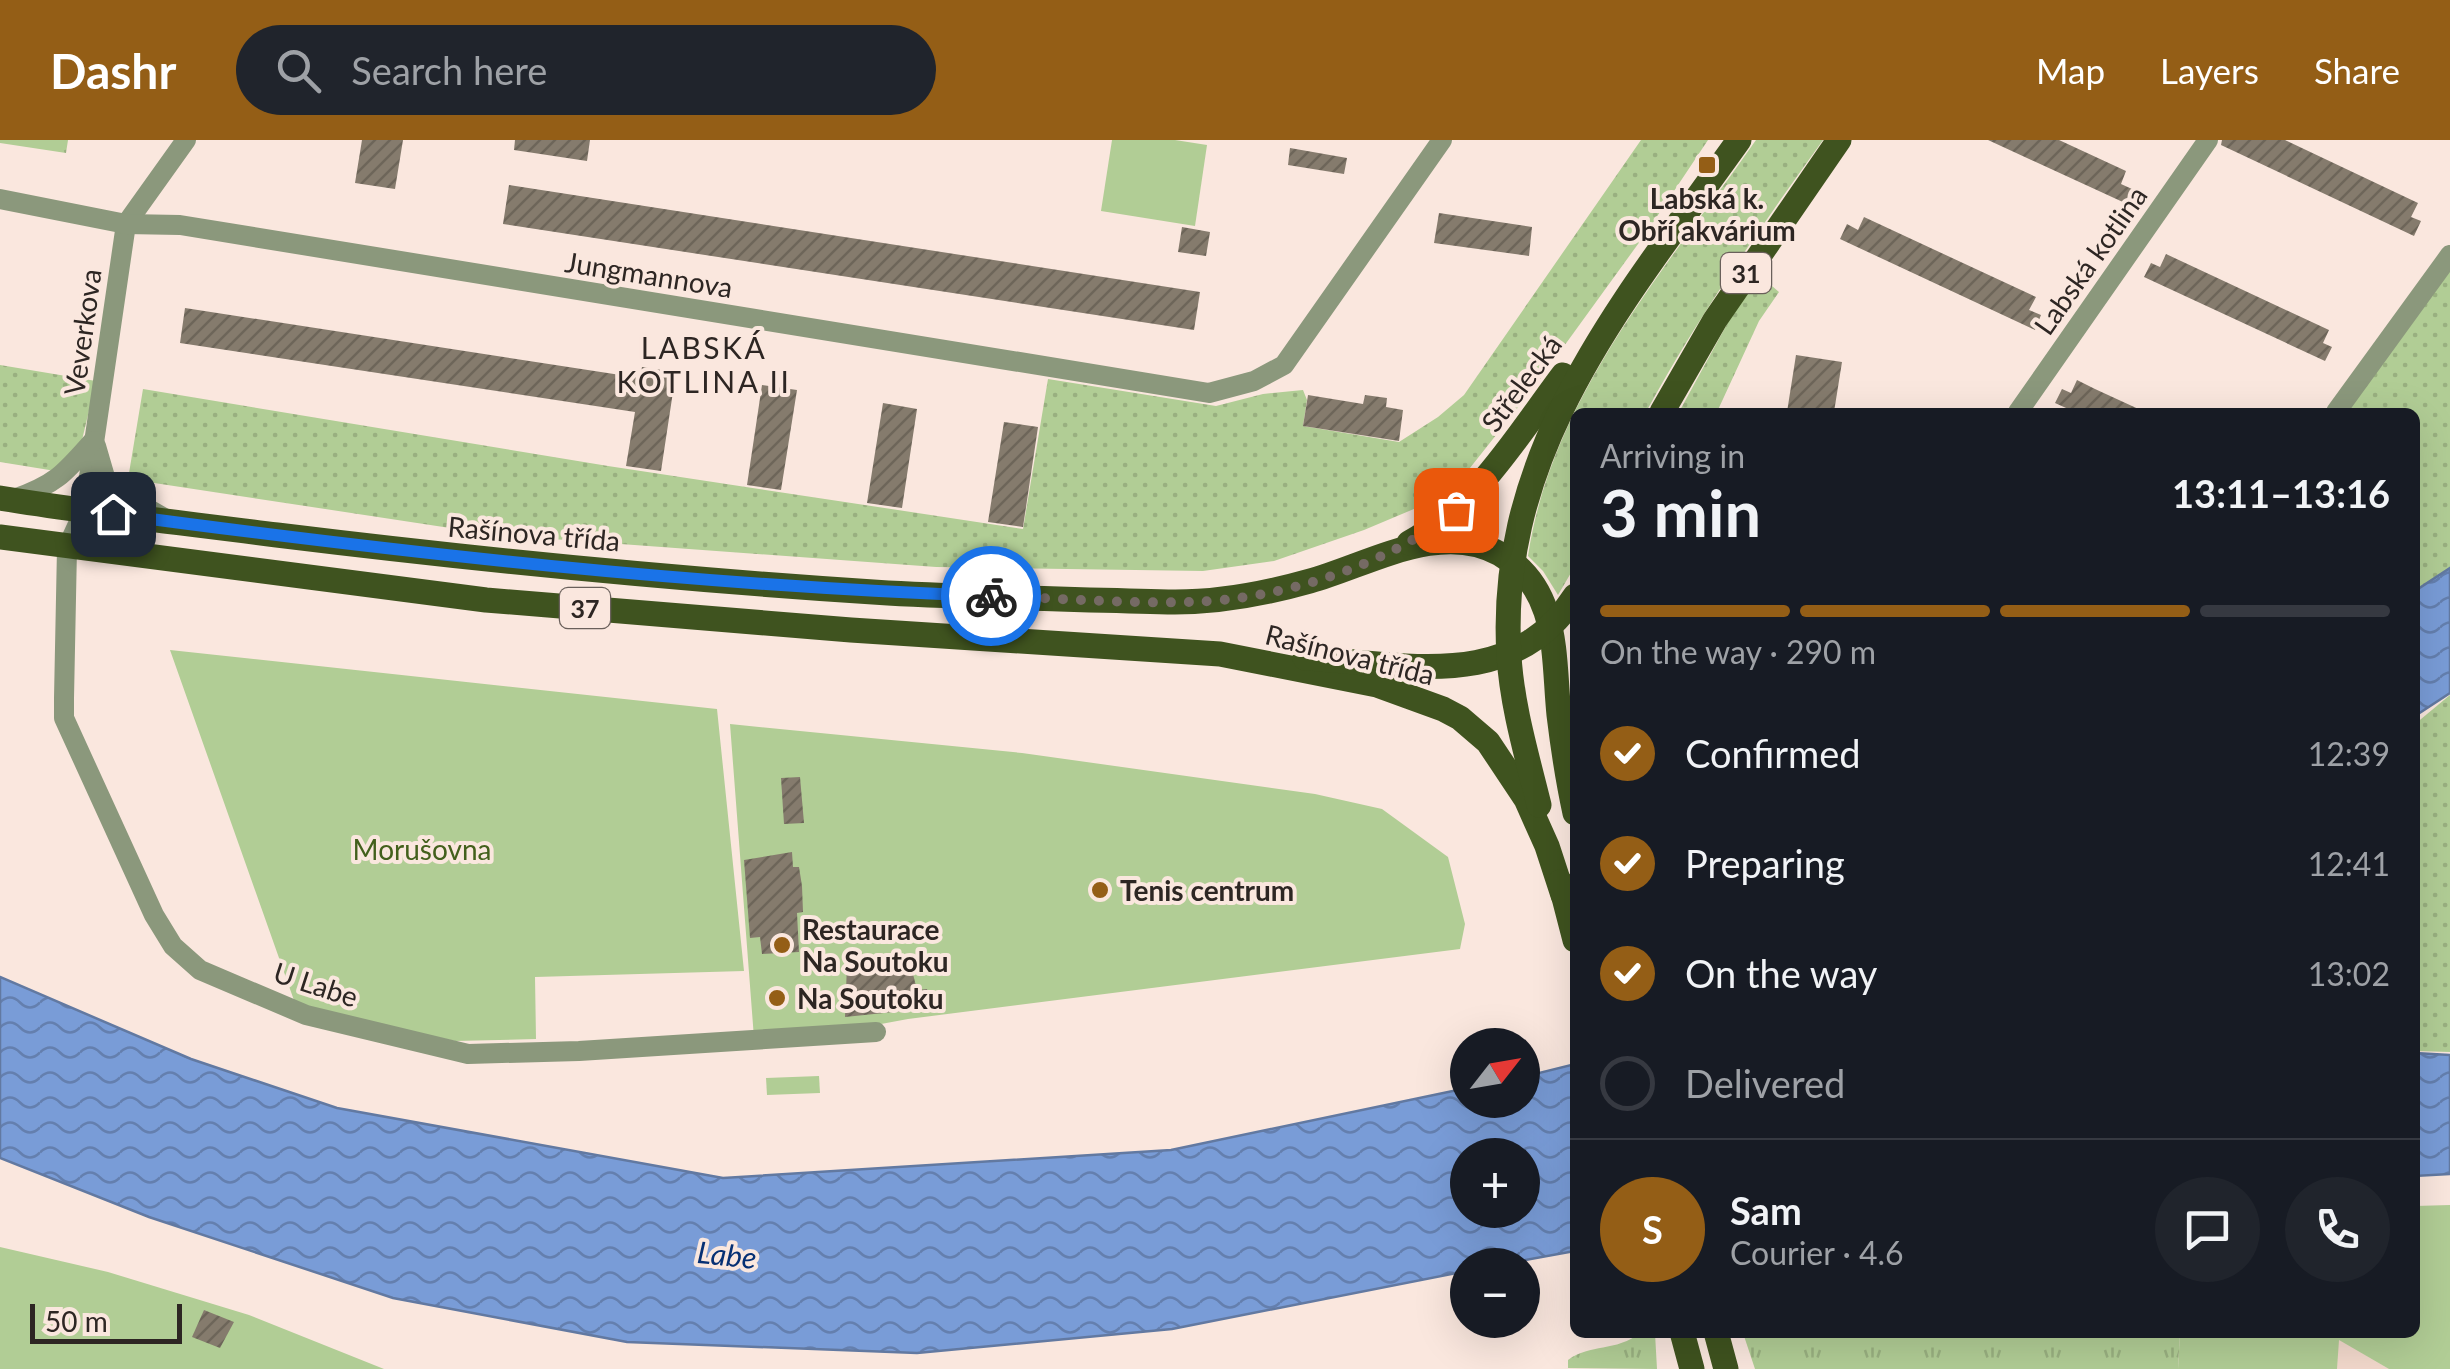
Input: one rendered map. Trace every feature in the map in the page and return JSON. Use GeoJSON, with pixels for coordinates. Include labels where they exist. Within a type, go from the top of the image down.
{"type":"FeatureCollection","features":[{"type":"Feature","properties":{"kind":"main road","name":"Střelecká"},"geometry":{"type":"LineString","coordinates":[[1563,895],[1518,716],[1509,655],[1512,562],[1526,496],[1547,436],[1582,366],[1739,140]]}},
{"type":"Feature","properties":{"kind":"main road","name":"31"},"geometry":{"type":"LineString","coordinates":[[1664,408],[1723,308],[1839,140]]}},
{"type":"Feature","properties":{"kind":"main road","name":"Střelecká"},"geometry":{"type":"LineString","coordinates":[[1368,562],[1421,536],[1456,510],[1622,304]]}},
{"type":"Feature","properties":{"kind":"main road","name":"Rašínova třída"},"geometry":{"type":"LineString","coordinates":[[6,499],[478,560],[890,593],[1193,602],[1254,595],[1368,562]]}},
{"type":"Feature","properties":{"kind":"main road","name":"Rašínova třída"},"geometry":{"type":"LineString","coordinates":[[0,537],[486,600],[851,630],[1220,654],[1377,686],[1424,700],[1460,718],[1488,742],[1514,778],[1536,820],[1563,895]]}},
{"type":"Feature","properties":{"kind":"main road"},"geometry":{"type":"LineString","coordinates":[[1368,562],[1449,541],[1484,546],[1512,562],[1532,582],[1552,626],[1562,742],[1570,786]]}},
{"type":"Feature","properties":{"kind":"main road"},"geometry":{"type":"LineString","coordinates":[[1220,654],[1446,666],[1476,664],[1509,655],[1552,626],[1570,603]]}},
{"type":"Feature","properties":{"kind":"main road"},"geometry":{"type":"LineString","coordinates":[[1563,895],[1570,921]]}},
{"type":"Feature","properties":{"kind":"main road"},"geometry":{"type":"LineString","coordinates":[[1684,1338],[1692,1369]]}},
{"type":"Feature","properties":{"kind":"main road"},"geometry":{"type":"LineString","coordinates":[[1718,1338],[1726,1369]]}},
{"type":"Feature","properties":{"kind":"street","name":"Veverkova"},"geometry":{"type":"LineString","coordinates":[[67,548],[84,511],[126,224],[186,140]]}},
{"type":"Feature","properties":{"kind":"street","name":"Jungmannova"},"geometry":{"type":"LineString","coordinates":[[0,199],[126,224],[180,225],[1209,393],[1254,381],[1284,365],[1442,140]]}},
{"type":"Feature","properties":{"kind":"street","name":"Labská kotlina"},"geometry":{"type":"LineString","coordinates":[[2021,408],[2208,140]]}},
{"type":"Feature","properties":{"kind":"street"},"geometry":{"type":"LineString","coordinates":[[2339,408],[2450,254]]}},
{"type":"Feature","properties":{"kind":"street","name":"Rašínova třída"},"geometry":{"type":"LineString","coordinates":[[6,499],[47,488],[94,440]]}},
{"type":"Feature","properties":{"kind":"street","name":"Rašínova třída"},"geometry":{"type":"LineString","coordinates":[[94,440],[106,478],[124,495],[170,522]]}},
{"type":"Feature","properties":{"kind":"street","name":"U Labe"},"geometry":{"type":"LineString","coordinates":[[67,548],[64,718],[154,914],[172,946],[200,970],[306,1015],[468,1054],[636,1048],[876,1032]]}},
{"type":"Feature","properties":{"kind":"shaded area"},"geometry":{"type":"Polygon","coordinates":[[[2338,1339],[2389,1369],[2337,1369],[2338,1339]]]}},
{"type":"Feature","properties":{"kind":"green space"},"geometry":{"type":"Polygon","coordinates":[[[0,140],[68,140],[66,153],[0,140]]]}},
{"type":"Feature","properties":{"kind":"green space"},"geometry":{"type":"Polygon","coordinates":[[[1112,140],[1175,140],[1207,145],[1195,226],[1101,211],[1112,140]]]}},
{"type":"Feature","properties":{"kind":"green space"},"geometry":{"type":"Polygon","coordinates":[[[1641,140],[1708,140],[1538,382],[1466,473],[1421,506],[1274,561],[1203,571],[936,567],[496,535],[128,479],[143,389],[1023,529],[1048,379],[1216,406],[1263,394],[1303,390],[1307,400],[1303,426],[1399,442],[1464,395],[1641,140]]]}},
{"type":"Feature","properties":{"kind":"green space"},"geometry":{"type":"Polygon","coordinates":[[[1756,140],[1823,140],[1730,274],[1648,408],[1577,408],[1617,336],[1756,140]]]}},
{"type":"Feature","properties":{"kind":"green space"},"geometry":{"type":"Polygon","coordinates":[[[2450,263],[2450,568],[2420,588],[2420,408],[2347,408],[2450,263]]]}},
{"type":"Feature","properties":{"kind":"green space"},"geometry":{"type":"Polygon","coordinates":[[[1758,274],[1779,292],[1759,321],[1719,408],[1681,408],[1758,274]]]}},
{"type":"Feature","properties":{"kind":"green space"},"geometry":{"type":"Polygon","coordinates":[[[0,365],[96,381],[74,474],[0,462],[0,365]]]}},
{"type":"Feature","properties":{"kind":"green space"},"geometry":{"type":"Polygon","coordinates":[[[1570,423],[1570,575],[1558,595],[1528,556],[1541,497],[1570,423]]]}},
{"type":"Feature","properties":{"kind":"green space","name":"Morušovna"},"geometry":{"type":"Polygon","coordinates":[[[170,650],[717,709],[744,971],[535,977],[536,1039],[455,1041],[296,1006],[170,650]]]}},
{"type":"Feature","properties":{"kind":"green space"},"geometry":{"type":"Polygon","coordinates":[[[2450,695],[2450,1052],[2420,1051],[2420,720],[2450,695]]]}},
{"type":"Feature","properties":{"kind":"green space","name":"Tenis centrum"},"geometry":{"type":"Polygon","coordinates":[[[730,724],[1022,753],[1315,794],[1382,809],[1448,857],[1465,924],[1460,949],[908,1019],[838,1032],[754,1038],[730,724]]]}},
{"type":"Feature","properties":{"kind":"green space"},"geometry":{"type":"Polygon","coordinates":[[[819,1076],[820,1093],[767,1095],[766,1078],[819,1076]]]}},
{"type":"Feature","properties":{"kind":"green space"},"geometry":{"type":"Polygon","coordinates":[[[2450,1205],[2450,1369],[2389,1369],[2339,1340],[2337,1369],[2178,1369],[2180,1338],[2420,1338],[2420,1206],[2450,1205]]]}},
{"type":"Feature","properties":{"kind":"green space"},"geometry":{"type":"Polygon","coordinates":[[[0,1247],[108,1272],[249,1315],[384,1369],[0,1369],[0,1247]]]}},
{"type":"Feature","properties":{"kind":"green space"},"geometry":{"type":"Polygon","coordinates":[[[1655,1338],[1657,1369],[1568,1368],[1568,1360],[1585,1351],[1632,1339],[1655,1338]]]}},
{"type":"Feature","properties":{"kind":"green space"},"geometry":{"type":"Polygon","coordinates":[[[1745,1338],[2180,1338],[2178,1369],[1755,1369],[1745,1338]]]}},
{"type":"Feature","properties":{"kind":"water"},"geometry":{"type":"Polygon","coordinates":[[[2450,568],[2450,693],[2420,713],[2420,588],[2450,568]]]}},
{"type":"Feature","properties":{"kind":"water","name":"Labe"},"geometry":{"type":"Polygon","coordinates":[[[0,977],[191,1059],[337,1108],[723,1178],[1171,1150],[1450,1092],[1450,1118],[1540,1118],[1540,1073],[1570,1065],[1570,1252],[1540,1257],[1540,1248],[1450,1248],[1450,1274],[1172,1329],[917,1353],[627,1342],[393,1298],[149,1217],[0,1158],[0,977]]]}},
{"type":"Feature","properties":{"kind":"water"},"geometry":{"type":"Polygon","coordinates":[[[2420,1053],[2450,1055],[2450,1174],[2420,1176],[2420,1053]]]}},
{"type":"Feature","properties":{"kind":"building"},"geometry":{"type":"Polygon","coordinates":[[[362,140],[403,140],[395,189],[355,183],[362,140]]]}},
{"type":"Feature","properties":{"kind":"building"},"geometry":{"type":"Polygon","coordinates":[[[515,140],[590,140],[587,161],[514,150],[515,140]]]}},
{"type":"Feature","properties":{"kind":"building"},"geometry":{"type":"Polygon","coordinates":[[[1988,140],[2059,140],[2126,171],[2121,184],[2132,189],[2125,203],[1988,140]]]}},
{"type":"Feature","properties":{"kind":"building"},"geometry":{"type":"Polygon","coordinates":[[[2222,140],[2285,140],[2418,203],[2411,217],[2421,221],[2414,236],[2221,145],[2222,140]]]}},
{"type":"Feature","properties":{"kind":"building"},"geometry":{"type":"Polygon","coordinates":[[[1290,148],[1347,158],[1344,174],[1288,165],[1290,148]]]}},
{"type":"Feature","properties":{"kind":"building"},"geometry":{"type":"Polygon","coordinates":[[[509,185],[1200,292],[1194,330],[503,224],[509,185]]]}},
{"type":"Feature","properties":{"kind":"building"},"geometry":{"type":"Polygon","coordinates":[[[1439,213],[1532,227],[1529,256],[1434,243],[1439,213]]]}},
{"type":"Feature","properties":{"kind":"building"},"geometry":{"type":"Polygon","coordinates":[[[1864,217],[2036,297],[2029,310],[2041,315],[2035,330],[1840,239],[1847,224],[1858,230],[1864,217]]]}},
{"type":"Feature","properties":{"kind":"building"},"geometry":{"type":"Polygon","coordinates":[[[1182,227],[1210,232],[1206,256],[1178,252],[1182,227]]]}},
{"type":"Feature","properties":{"kind":"building"},"geometry":{"type":"Polygon","coordinates":[[[2166,254],[2329,330],[2323,343],[2332,347],[2325,361],[2144,277],[2151,263],[2160,267],[2166,254]]]}},
{"type":"Feature","properties":{"kind":"building"},"geometry":{"type":"Polygon","coordinates":[[[185,308],[640,378],[642,367],[676,372],[661,471],[626,466],[635,412],[180,343],[185,308]]]}},
{"type":"Feature","properties":{"kind":"building"},"geometry":{"type":"Polygon","coordinates":[[[1796,355],[1842,362],[1835,408],[1788,408],[1796,355]]]}},
{"type":"Feature","properties":{"kind":"building"},"geometry":{"type":"Polygon","coordinates":[[[2077,380],[2136,408],[2066,408],[2055,403],[2062,389],[2071,393],[2077,380]]]}},
{"type":"Feature","properties":{"kind":"building"},"geometry":{"type":"Polygon","coordinates":[[[762,385],[797,390],[781,490],[747,485],[762,385]]]}},
{"type":"Feature","properties":{"kind":"building"},"geometry":{"type":"Polygon","coordinates":[[[1308,395],[1363,404],[1365,395],[1387,398],[1386,407],[1403,410],[1399,441],[1303,426],[1308,395]]]}},
{"type":"Feature","properties":{"kind":"building"},"geometry":{"type":"Polygon","coordinates":[[[883,403],[917,409],[902,508],[867,503],[883,403]]]}},
{"type":"Feature","properties":{"kind":"building"},"geometry":{"type":"Polygon","coordinates":[[[1004,422],[1038,427],[1023,527],[988,522],[1004,422]]]}},
{"type":"Feature","properties":{"kind":"building"},"geometry":{"type":"Polygon","coordinates":[[[800,777],[804,823],[784,824],[781,778],[800,777]]]}},
{"type":"Feature","properties":{"kind":"building"},"geometry":{"type":"Polygon","coordinates":[[[792,852],[793,867],[799,867],[802,886],[803,912],[797,913],[799,952],[762,954],[760,937],[750,938],[744,860],[792,852]]]}},
{"type":"Feature","properties":{"kind":"building"},"geometry":{"type":"Polygon","coordinates":[[[909,958],[917,990],[927,989],[932,1008],[845,1017],[847,964],[909,958]]]}},
{"type":"Feature","properties":{"kind":"building"},"geometry":{"type":"Polygon","coordinates":[[[204,1310],[234,1322],[220,1348],[192,1337],[204,1310]]]}},
{"type":"Feature","properties":{"kind":"way so far"},"geometry":{"type":"LineString","coordinates":[[991,596],[1193,602],[1254,595],[1312,581],[1399,549],[1456,510]]}},
{"type":"Feature","properties":{"kind":"place","name":"Labská k. Obří akvárium"},"geometry":{"type":"Point","coordinates":[1707,165]}},
{"type":"Feature","properties":{"kind":"place","name":"Tenis centrum"},"geometry":{"type":"Point","coordinates":[1100,890]}},
{"type":"Feature","properties":{"kind":"place","name":"Restaurace Na Soutoku"},"geometry":{"type":"Point","coordinates":[782,945]}},
{"type":"Feature","properties":{"kind":"place","name":"Na Soutoku"},"geometry":{"type":"Point","coordinates":[777,998]}},
{"type":"Feature","properties":{"kind":"district","name":"LABSKÁ KOTLINA II"},"geometry":{"type":"Point","coordinates":[704,364]}},
{"type":"Feature","properties":{"kind":"route"},"geometry":{"type":"LineString","coordinates":[[113,514],[478,560],[890,593],[991,596]]}}]}
